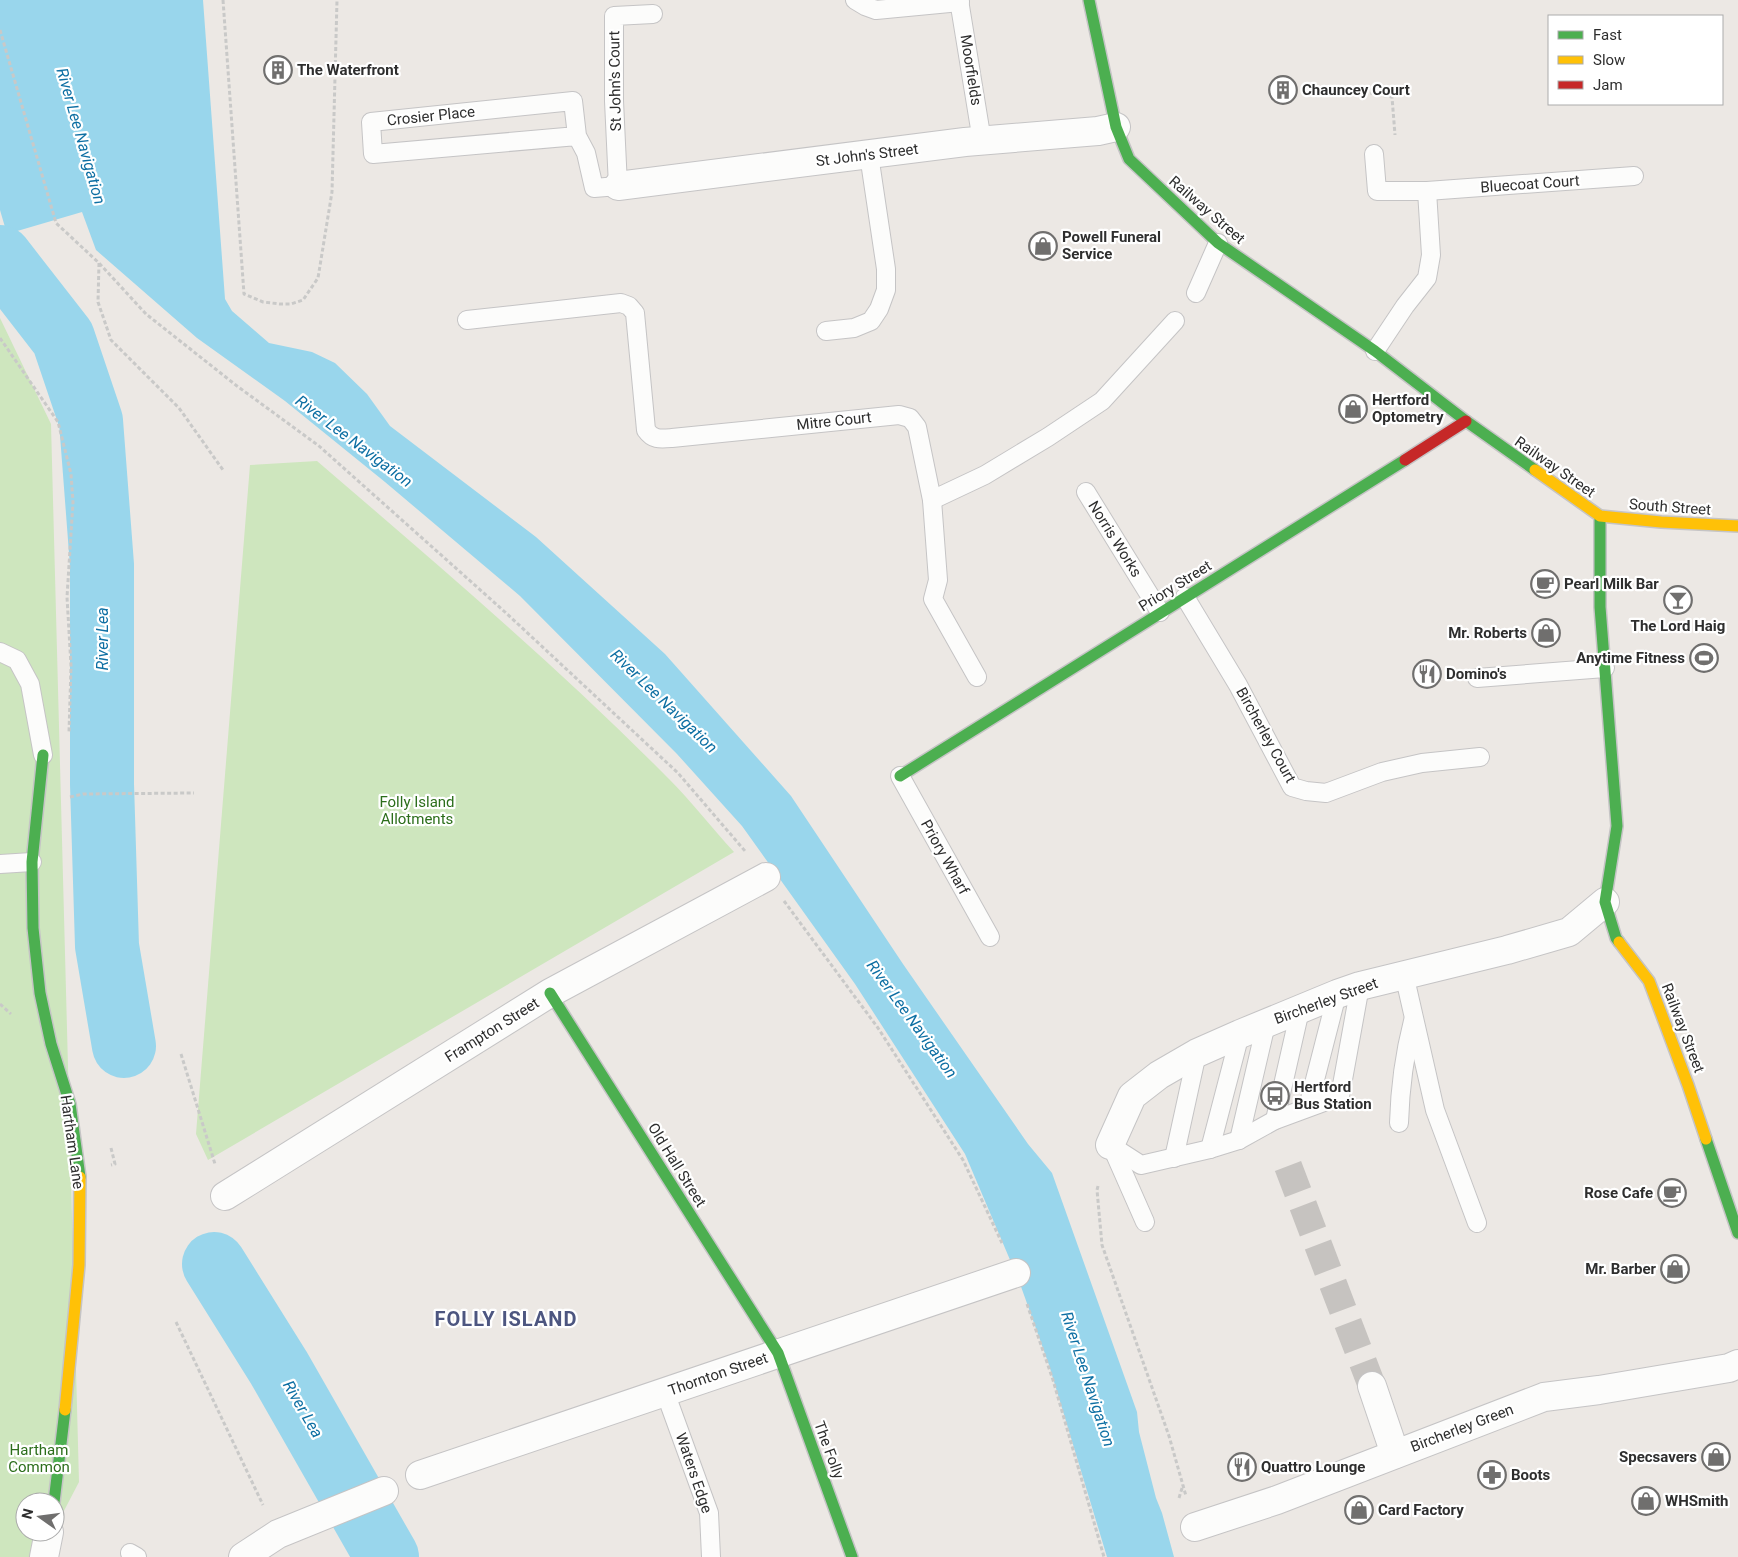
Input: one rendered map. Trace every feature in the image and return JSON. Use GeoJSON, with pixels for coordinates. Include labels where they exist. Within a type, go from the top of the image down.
{"type":"FeatureCollection","features":[{"type":"Feature","properties":{"kind":"street","name":"Railway Street"},"geometry":{"type":"LineString","coordinates":[[1089,0],[1116,127],[1129,160],[1218,243],[1375,351],[1466,421],[1600,516],[1600,607],[1617,826],[1605,902],[1616,938],[1649,981],[1688,1085],[1738,1233]]}},
{"type":"Feature","properties":{"kind":"street","name":"St John's Street"},"geometry":{"type":"LineString","coordinates":[[618,186],[868,154],[982,141],[1098,131],[1116,127]]}},
{"type":"Feature","properties":{"kind":"street","name":"Priory Street"},"geometry":{"type":"LineString","coordinates":[[900,776],[1466,421]]}},
{"type":"Feature","properties":{"kind":"street","name":"South Street"},"geometry":{"type":"LineString","coordinates":[[1600,516],[1660,522],[1738,526]]}},
{"type":"Feature","properties":{"kind":"street","name":"Hartham Lane"},"geometry":{"type":"LineString","coordinates":[[42,755],[32,862],[33,928],[40,993],[52,1044],[70,1104],[80,1176],[79,1265],[69,1378],[55,1492]]}},
{"type":"Feature","properties":{"kind":"street","name":"Frampton Street"},"geometry":{"type":"LineString","coordinates":[[225,1196],[550,994],[766,877]]}},
{"type":"Feature","properties":{"kind":"street","name":"Bircherley Street"},"geometry":{"type":"LineString","coordinates":[[1110,1145],[1132,1096],[1159,1075],[1197,1053],[1348,990],[1404,974],[1507,950],[1569,932],[1605,902]]}},
{"type":"Feature","properties":{"kind":"street","name":"Old Hall Street"},"geometry":{"type":"LineString","coordinates":[[550,994],[778,1354]]}},
{"type":"Feature","properties":{"kind":"street","name":"Thornton Street"},"geometry":{"type":"LineString","coordinates":[[420,1475],[1016,1273]]}},
{"type":"Feature","properties":{"kind":"street","name":"The Folly"},"geometry":{"type":"LineString","coordinates":[[778,1354],[852,1557]]}},
{"type":"Feature","properties":{"kind":"street","name":"Bircherley Green"},"geometry":{"type":"LineString","coordinates":[[1195,1527],[1277,1500],[1544,1397],[1599,1390],[1729,1368],[1738,1364]]}},
{"type":"Feature","properties":{"kind":"street"},"geometry":{"type":"LineString","coordinates":[[1372,1386],[1395,1454]]}},
{"type":"Feature","properties":{"kind":"street"},"geometry":{"type":"LineString","coordinates":[[243,1557],[278,1534],[384,1491]]}},
{"type":"Feature","properties":{"kind":"street"},"geometry":{"type":"LineString","coordinates":[[44,1557],[47,1542]]}},
{"type":"Feature","properties":{"kind":"lane"},"geometry":{"type":"LineString","coordinates":[[855,0],[876,10],[959,1]]}},
{"type":"Feature","properties":{"kind":"lane","name":"Moorfields"},"geometry":{"type":"LineString","coordinates":[[959,1],[982,141]]}},
{"type":"Feature","properties":{"kind":"lane","name":"St John's Court"},"geometry":{"type":"LineString","coordinates":[[618,186],[614,101],[614,16],[653,14]]}},
{"type":"Feature","properties":{"kind":"lane","name":"Crosier Place"},"geometry":{"type":"LineString","coordinates":[[577,136],[373,154],[371,122],[573,101],[577,136],[586,153],[594,188],[618,186]]}},
{"type":"Feature","properties":{"kind":"lane"},"geometry":{"type":"LineString","coordinates":[[826,331],[854,328],[871,321],[879,308],[886,290],[884,260],[868,154]]}},
{"type":"Feature","properties":{"kind":"lane","name":"Bluecoat Court"},"geometry":{"type":"LineString","coordinates":[[1374,154],[1377,191],[1427,191],[1634,176]]}},
{"type":"Feature","properties":{"kind":"lane"},"geometry":{"type":"LineString","coordinates":[[1375,351],[1405,306],[1427,278],[1431,255],[1427,191]]}},
{"type":"Feature","properties":{"kind":"lane"},"geometry":{"type":"LineString","coordinates":[[1196,293],[1218,243]]}},
{"type":"Feature","properties":{"kind":"lane","name":"Mitre Court"},"geometry":{"type":"LineString","coordinates":[[467,320],[621,303],[629,306],[636,313],[646,430],[655,439],[899,415],[910,418],[917,427],[932,500],[938,580],[933,598],[977,677]]}},
{"type":"Feature","properties":{"kind":"lane"},"geometry":{"type":"LineString","coordinates":[[932,500],[985,475],[1048,437],[1102,401],[1175,321]]}},
{"type":"Feature","properties":{"kind":"lane","name":"Norris Works"},"geometry":{"type":"LineString","coordinates":[[1086,492],[1160,612]]}},
{"type":"Feature","properties":{"kind":"lane","name":"Bircherley Court"},"geometry":{"type":"LineString","coordinates":[[1185,598],[1238,685],[1292,786],[1306,791],[1326,793],[1382,772],[1406,766],[1480,757]]}},
{"type":"Feature","properties":{"kind":"lane"},"geometry":{"type":"LineString","coordinates":[[0,652],[17,660],[30,684],[42,755]]}},
{"type":"Feature","properties":{"kind":"lane"},"geometry":{"type":"LineString","coordinates":[[1477,678],[1605,668]]}},
{"type":"Feature","properties":{"kind":"lane","name":"Priory Wharf"},"geometry":{"type":"LineString","coordinates":[[900,776],[990,937]]}},
{"type":"Feature","properties":{"kind":"lane"},"geometry":{"type":"LineString","coordinates":[[0,864],[32,862]]}},
{"type":"Feature","properties":{"kind":"lane"},"geometry":{"type":"LineString","coordinates":[[1404,974],[1436,1110],[1477,1223]]}},
{"type":"Feature","properties":{"kind":"lane"},"geometry":{"type":"LineString","coordinates":[[1110,1145],[1141,1165],[1174,1158],[1210,1150],[1239,1140],[1275,1120],[1340,1096],[1348,990]]}},
{"type":"Feature","properties":{"kind":"lane"},"geometry":{"type":"LineString","coordinates":[[1308,1107],[1348,990]]}},
{"type":"Feature","properties":{"kind":"lane"},"geometry":{"type":"LineString","coordinates":[[1275,1120],[1300,1010]]}},
{"type":"Feature","properties":{"kind":"lane"},"geometry":{"type":"LineString","coordinates":[[1399,1123],[1400,1092],[1405,1053],[1415,1016]]}},
{"type":"Feature","properties":{"kind":"lane"},"geometry":{"type":"LineString","coordinates":[[1239,1140],[1266,1024]]}},
{"type":"Feature","properties":{"kind":"lane"},"geometry":{"type":"LineString","coordinates":[[1210,1150],[1240,1034]]}},
{"type":"Feature","properties":{"kind":"lane"},"geometry":{"type":"LineString","coordinates":[[1174,1158],[1197,1053]]}},
{"type":"Feature","properties":{"kind":"lane"},"geometry":{"type":"LineString","coordinates":[[1110,1145],[1145,1222]]}},
{"type":"Feature","properties":{"kind":"lane","name":"Waters Edge"},"geometry":{"type":"LineString","coordinates":[[665,1392],[710,1512],[712,1557]]}},
{"type":"Feature","properties":{"kind":"path"},"geometry":{"type":"LineString","coordinates":[[223,0],[244,294],[263,302],[280,304],[291,304],[304,300],[318,278],[332,192],[337,0]]}},
{"type":"Feature","properties":{"kind":"path"},"geometry":{"type":"LineString","coordinates":[[0,30],[56,223],[100,264],[146,314],[237,386],[319,446],[505,612],[678,773],[766,877],[878,1028],[963,1160],[1016,1273],[1053,1380],[1103,1557]]}},
{"type":"Feature","properties":{"kind":"path"},"geometry":{"type":"LineString","coordinates":[[100,264],[98,302],[111,340],[179,408],[223,470]]}},
{"type":"Feature","properties":{"kind":"path"},"geometry":{"type":"LineString","coordinates":[[66,797],[83,794],[194,793]]}},
{"type":"Feature","properties":{"kind":"path"},"geometry":{"type":"LineString","coordinates":[[180,1054],[225,1196]]}},
{"type":"Feature","properties":{"kind":"path"},"geometry":{"type":"LineString","coordinates":[[1110,1145],[1097,1190],[1102,1245],[1169,1436],[1195,1527]]}},
{"type":"Feature","properties":{"kind":"path"},"geometry":{"type":"LineString","coordinates":[[176,1322],[270,1521],[278,1534]]}},
{"type":"Feature","properties":{"kind":"green space","name":"Hartham Common"},"geometry":{"type":"Polygon","coordinates":[[[0,318],[51,424],[79,1482],[65,1509],[65,1492],[15,1492],[15,1542],[48,1542],[40,1557],[0,1557],[0,318]]]}},
{"type":"Feature","properties":{"kind":"green space","name":"Folly Island Allotments"},"geometry":{"type":"Polygon","coordinates":[[[317,461],[540,656],[627,737],[677,788],[734,852],[208,1160],[196,1134],[250,465],[317,461]]]}},
{"type":"Feature","properties":{"kind":"water","name":"River Lee Navigation"},"geometry":{"type":"Polygon","coordinates":[[[0,0],[203,0],[225,299],[232,311],[269,343],[312,352],[335,363],[367,394],[390,426],[536,537],[665,654],[791,796],[903,964],[1028,1144],[1052,1173],[1137,1412],[1139,1432],[1174,1557],[1107,1557],[1049,1365],[1019,1281],[965,1154],[855,984],[742,826],[677,754],[520,596],[385,482],[285,401],[197,338],[96,250],[82,212],[7,234],[0,210],[0,0]]]}},
{"type":"Feature","properties":{"kind":"waterway","name":"River Lea"},"geometry":{"type":"LineString","coordinates":[[0,257],[63,338],[91,421],[102,565],[102,784],[107,946],[124,1046]]}},
{"type":"Feature","properties":{"kind":"waterway","name":"River Lea"},"geometry":{"type":"LineString","coordinates":[[214,1264],[279,1368],[387,1557]]}},
{"type":"Feature","properties":{"kind":"tunnel"},"geometry":{"type":"LineString","coordinates":[[1288,1166],[1372,1386]]}},
{"type":"Feature","properties":{"kind":"traffic: fast"},"geometry":{"type":"LineString","coordinates":[[1089,0],[1116,127],[1129,159],[1218,243],[1375,351],[1466,421],[1535,470]]}},
{"type":"Feature","properties":{"kind":"traffic: fast"},"geometry":{"type":"LineString","coordinates":[[900,776],[1405,460]]}},
{"type":"Feature","properties":{"kind":"traffic: fast"},"geometry":{"type":"LineString","coordinates":[[1600,516],[1600,607],[1617,826],[1605,902],[1616,938],[1619,942]]}},
{"type":"Feature","properties":{"kind":"traffic: fast"},"geometry":{"type":"LineString","coordinates":[[43,755],[32,862],[33,928],[40,993],[51,1044],[70,1104],[80,1177]]}},
{"type":"Feature","properties":{"kind":"traffic: fast"},"geometry":{"type":"LineString","coordinates":[[550,993],[778,1353],[852,1557]]}},
{"type":"Feature","properties":{"kind":"traffic: fast"},"geometry":{"type":"LineString","coordinates":[[1706,1139],[1738,1233]]}},
{"type":"Feature","properties":{"kind":"traffic: fast"},"geometry":{"type":"LineString","coordinates":[[55,1492],[65,1410]]}},
{"type":"Feature","properties":{"kind":"traffic: slow"},"geometry":{"type":"LineString","coordinates":[[1535,470],[1600,516],[1661,522],[1738,526]]}},
{"type":"Feature","properties":{"kind":"traffic: slow"},"geometry":{"type":"LineString","coordinates":[[1619,942],[1649,981],[1706,1139]]}},
{"type":"Feature","properties":{"kind":"traffic: slow"},"geometry":{"type":"LineString","coordinates":[[65,1410],[79,1265],[80,1177]]}},
{"type":"Feature","properties":{"kind":"traffic: jam"},"geometry":{"type":"LineString","coordinates":[[1405,460],[1466,421]]}},
{"type":"Feature","properties":{"kind":"place","name":"The Waterfront"},"geometry":{"type":"Point","coordinates":[278,70]}},
{"type":"Feature","properties":{"kind":"place","name":"Chauncey Court"},"geometry":{"type":"Point","coordinates":[1283,90]}},
{"type":"Feature","properties":{"kind":"place","name":"Powell Funeral Service"},"geometry":{"type":"Point","coordinates":[1043,246]}},
{"type":"Feature","properties":{"kind":"place","name":"Hertford Optometry"},"geometry":{"type":"Point","coordinates":[1353,409]}},
{"type":"Feature","properties":{"kind":"place","name":"Pearl Milk Bar"},"geometry":{"type":"Point","coordinates":[1545,584]}},
{"type":"Feature","properties":{"kind":"place","name":"The Lord Haig"},"geometry":{"type":"Point","coordinates":[1678,600]}},
{"type":"Feature","properties":{"kind":"place","name":"Mr. Roberts"},"geometry":{"type":"Point","coordinates":[1546,633]}},
{"type":"Feature","properties":{"kind":"place","name":"Anytime Fitness"},"geometry":{"type":"Point","coordinates":[1704,658]}},
{"type":"Feature","properties":{"kind":"place","name":"Domino's"},"geometry":{"type":"Point","coordinates":[1427,674]}},
{"type":"Feature","properties":{"kind":"place","name":"Hertford Bus Station"},"geometry":{"type":"Point","coordinates":[1275,1096]}},
{"type":"Feature","properties":{"kind":"place","name":"Rose Cafe"},"geometry":{"type":"Point","coordinates":[1672,1193]}},
{"type":"Feature","properties":{"kind":"place","name":"Mr. Barber"},"geometry":{"type":"Point","coordinates":[1675,1269]}},
{"type":"Feature","properties":{"kind":"place","name":"Specsavers"},"geometry":{"type":"Point","coordinates":[1716,1457]}},
{"type":"Feature","properties":{"kind":"place","name":"Quattro Lounge"},"geometry":{"type":"Point","coordinates":[1242,1467]}},
{"type":"Feature","properties":{"kind":"place","name":"Boots"},"geometry":{"type":"Point","coordinates":[1492,1475]}},
{"type":"Feature","properties":{"kind":"place","name":"WHSmith"},"geometry":{"type":"Point","coordinates":[1646,1501]}},
{"type":"Feature","properties":{"kind":"place","name":"Card Factory"},"geometry":{"type":"Point","coordinates":[1359,1510]}},
{"type":"Feature","properties":{"kind":"district","name":"FOLLY ISLAND"},"geometry":{"type":"Point","coordinates":[506,1319]}}]}
